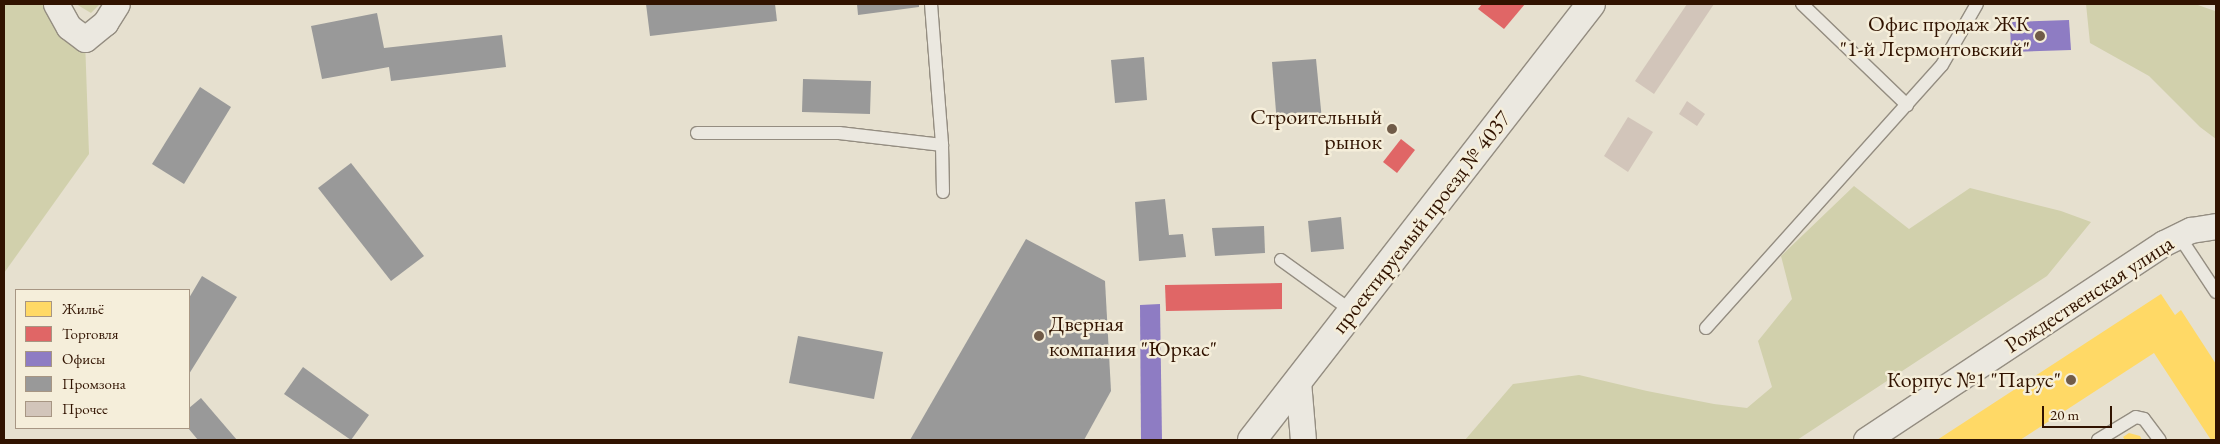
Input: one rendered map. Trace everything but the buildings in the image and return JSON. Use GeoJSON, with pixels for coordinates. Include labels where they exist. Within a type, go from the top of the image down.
{"type":"FeatureCollection","features":[{"type":"Feature","properties":{"kind":"main road","name":"проектируемый проезд № 4037"},"geometry":{"type":"LineString","coordinates":[[1260,437],[1298,381],[1591,4]]}},
{"type":"Feature","properties":{"kind":"street"},"geometry":{"type":"LineString","coordinates":[[56,4],[69,27],[84,40],[106,23],[117,4]]}},
{"type":"Feature","properties":{"kind":"street","name":"Рождественская улица"},"geometry":{"type":"LineString","coordinates":[[1866,440],[2164,243],[2191,230],[2216,226]]}},
{"type":"Feature","properties":{"kind":"street"},"geometry":{"type":"LineString","coordinates":[[1298,381],[1303,440]]}},
{"type":"Feature","properties":{"kind":"lane"},"geometry":{"type":"LineString","coordinates":[[930,4],[942,145],[943,192]]}},
{"type":"Feature","properties":{"kind":"lane"},"geometry":{"type":"LineString","coordinates":[[1802,4],[1907,105]]}},
{"type":"Feature","properties":{"kind":"lane"},"geometry":{"type":"LineString","coordinates":[[1706,328],[1942,65],[1977,4]]}},
{"type":"Feature","properties":{"kind":"lane"},"geometry":{"type":"LineString","coordinates":[[697,134],[839,133],[942,145]]}},
{"type":"Feature","properties":{"kind":"lane"},"geometry":{"type":"LineString","coordinates":[[2179,236],[2216,292]]}},
{"type":"Feature","properties":{"kind":"lane"},"geometry":{"type":"LineString","coordinates":[[1282,260],[1352,311]]}},
{"type":"Feature","properties":{"kind":"lane"},"geometry":{"type":"LineString","coordinates":[[2098,440],[2136,417],[2144,419],[2160,440]]}},
{"type":"Feature","properties":{"kind":"green space"},"geometry":{"type":"Polygon","coordinates":[[[4,4],[56,4],[85,39],[89,154],[4,273],[4,4]]]}},
{"type":"Feature","properties":{"kind":"green space"},"geometry":{"type":"Polygon","coordinates":[[[76,4],[100,4],[91,13],[76,4]]]}},
{"type":"Feature","properties":{"kind":"green space"},"geometry":{"type":"Polygon","coordinates":[[[2086,4],[2195,4],[2215,11],[2216,9],[2216,139],[2200,127],[2149,76],[2090,43],[2086,4]]]}},
{"type":"Feature","properties":{"kind":"green space"},"geometry":{"type":"Polygon","coordinates":[[[1854,186],[1909,229],[1970,188],[2061,211],[2091,222],[2047,276],[1797,440],[1465,440],[1513,384],[1579,375],[1647,391],[1714,404],[1747,408],[1772,387],[1758,341],[1792,299],[1781,256],[1854,186]]]}},
{"type":"Feature","properties":{"kind":"place","name":"Офис продаж ЖК \"1-й Лермонтовский\""},"geometry":{"type":"Point","coordinates":[2040,36]}},
{"type":"Feature","properties":{"kind":"place","name":"Строительный рынок"},"geometry":{"type":"Point","coordinates":[1392,129]}},
{"type":"Feature","properties":{"kind":"place","name":"Дверная компания \"Юркас\""},"geometry":{"type":"Point","coordinates":[1039,336]}},
{"type":"Feature","properties":{"kind":"place","name":"Корпус №1 \"Парус\""},"geometry":{"type":"Point","coordinates":[2071,380]}}]}
